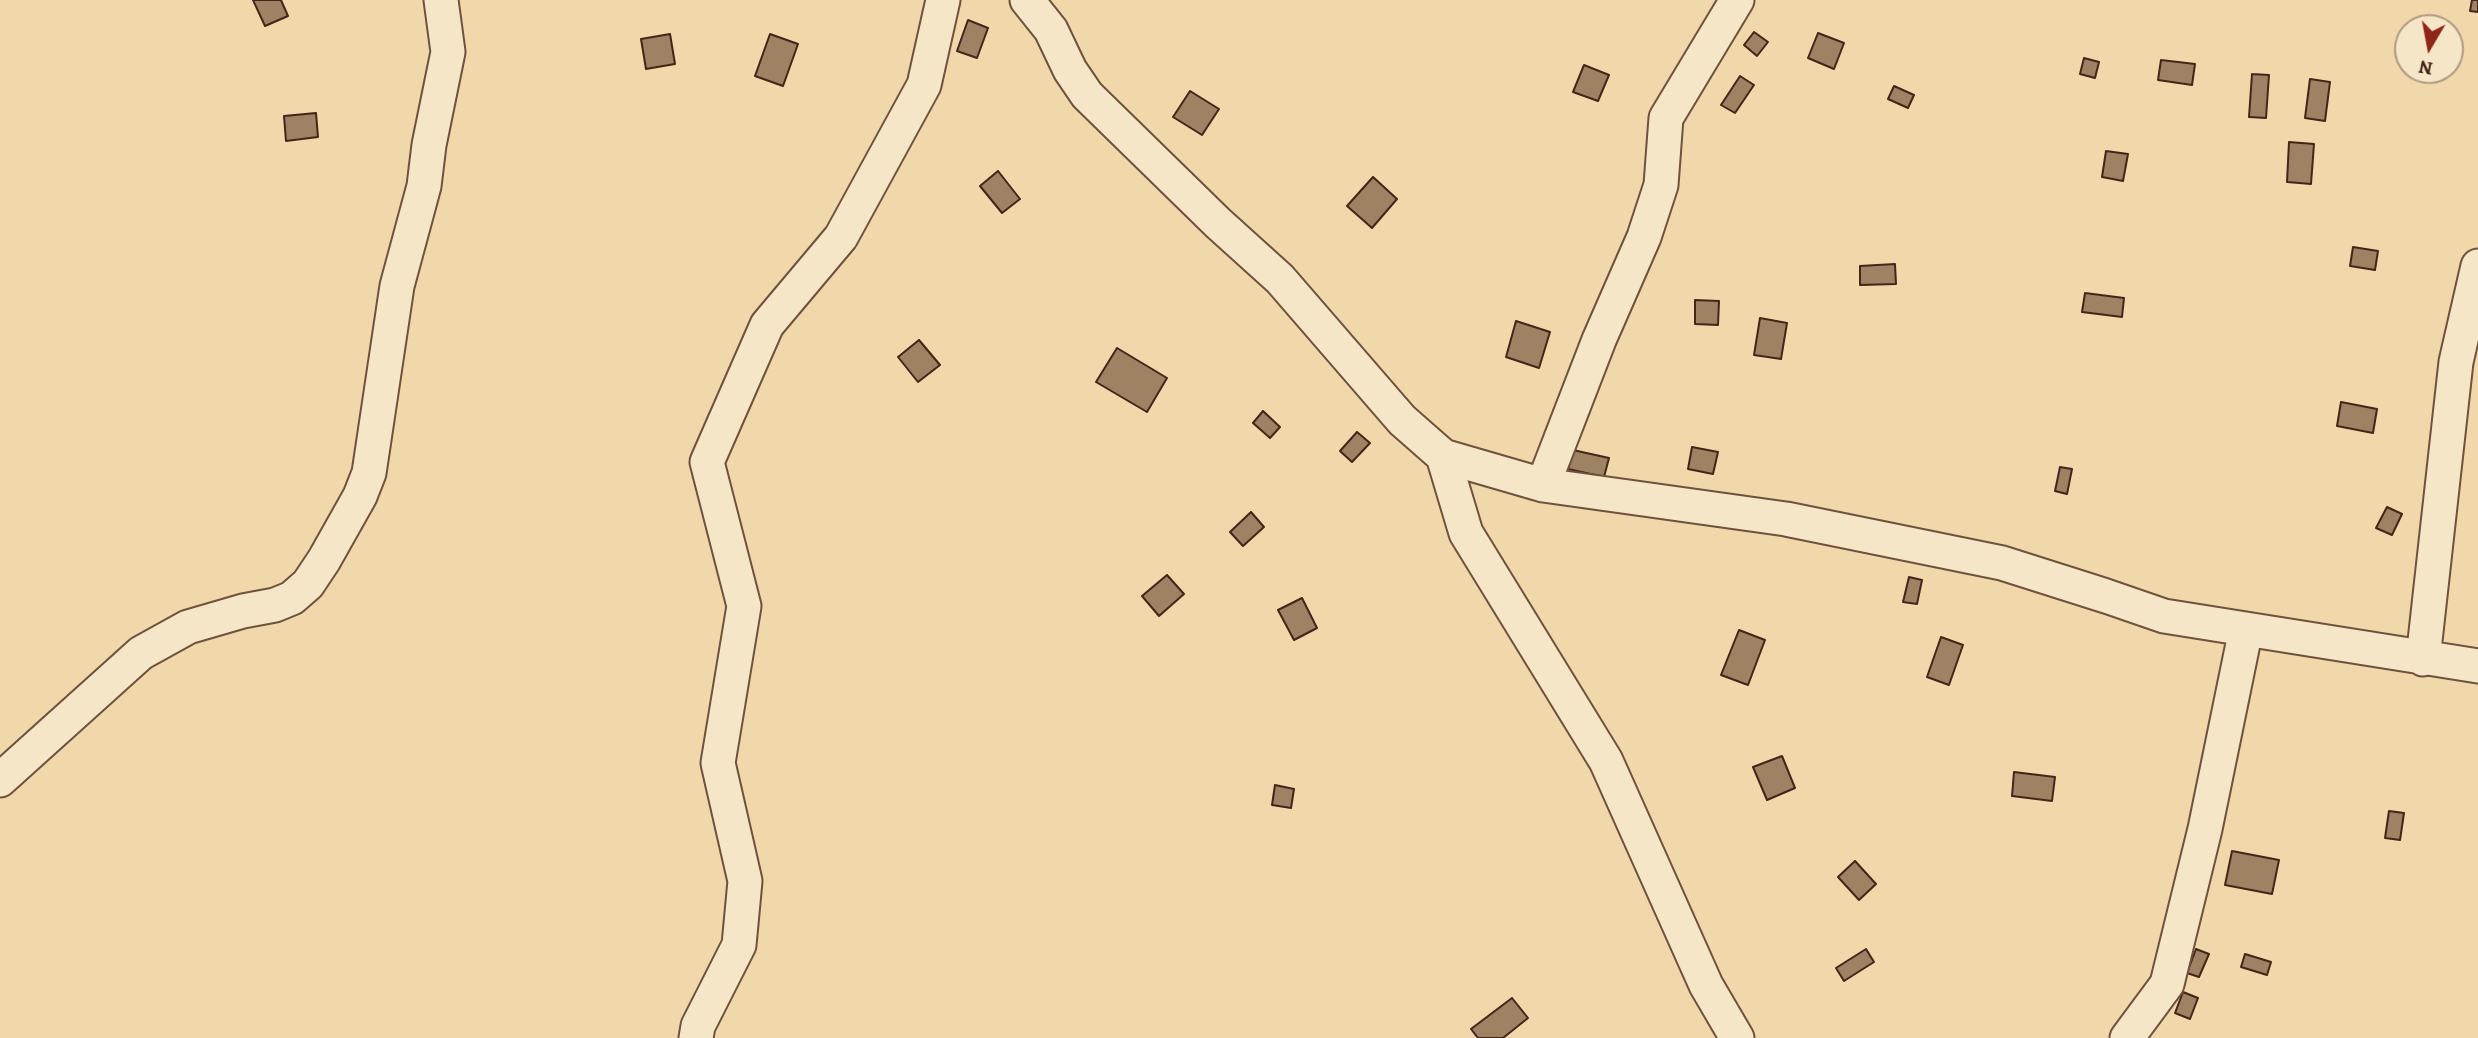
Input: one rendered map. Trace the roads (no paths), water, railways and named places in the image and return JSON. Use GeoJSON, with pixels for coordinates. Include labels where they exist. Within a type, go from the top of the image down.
{"type":"FeatureCollection","features":[{"type":"Feature","properties":{"kind":"street"},"geometry":{"type":"LineString","coordinates":[[0,780],[141,653],[188,627],[275,605],[292,598],[308,584],[324,561],[360,496],[369,473],[397,286],[424,186],[429,145],[448,52],[441,0]]}},
{"type":"Feature","properties":{"kind":"street"},"geometry":{"type":"LineString","coordinates":[[696,1038],[698,1026],[739,945],[745,881],[718,763],[744,606],[707,462],[767,325],[841,237],[924,85],[943,0]]}},
{"type":"Feature","properties":{"kind":"street"},"geometry":{"type":"LineString","coordinates":[[1027,0],[1051,30],[1070,70],[1087,95],[1218,223],[1280,279],[1402,420],[1443,456],[1544,485],[1786,519],[2002,563],[2164,616],[2478,667]]}},
{"type":"Feature","properties":{"kind":"street"},"geometry":{"type":"LineString","coordinates":[[1544,485],[1599,340],[1644,237],[1661,185],[1666,118],[1737,0]]}},
{"type":"Feature","properties":{"kind":"street"},"geometry":{"type":"LineString","coordinates":[[2423,659],[2456,362],[2478,266]]}},
{"type":"Feature","properties":{"kind":"street"},"geometry":{"type":"LineString","coordinates":[[1443,456],[1466,533],[1606,761],[1706,985],[1737,1038]]}},
{"type":"Feature","properties":{"kind":"street"},"geometry":{"type":"LineString","coordinates":[[2127,1038],[2167,984],[2205,829],[2246,629]]}}]}
